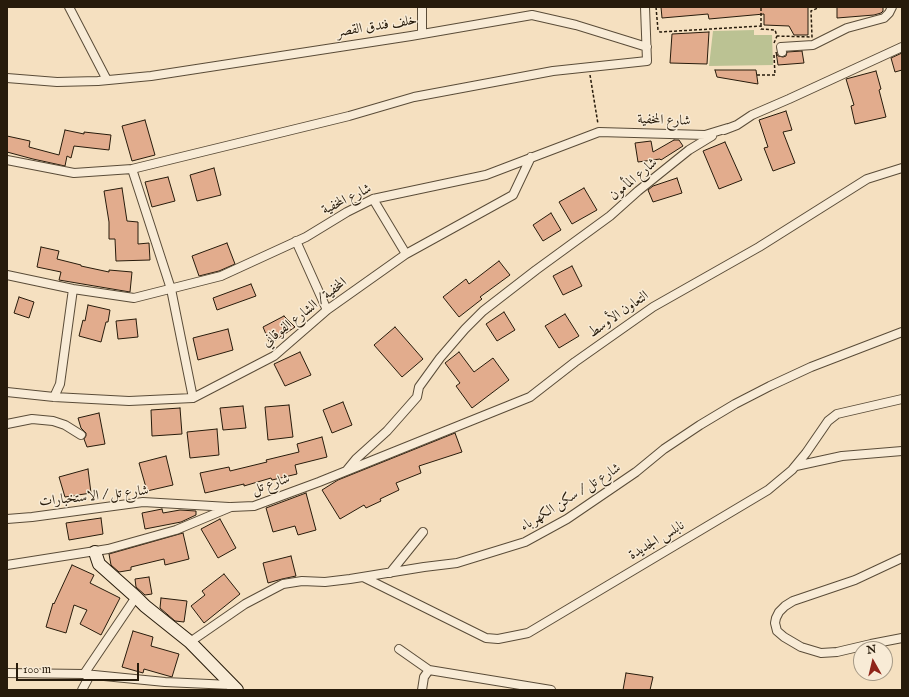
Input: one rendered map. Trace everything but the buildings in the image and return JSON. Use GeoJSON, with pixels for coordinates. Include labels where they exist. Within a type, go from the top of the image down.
{"type":"FeatureCollection","features":[{"type":"Feature","properties":{"kind":"street"},"geometry":{"type":"LineString","coordinates":[[69,7],[107,80]]}},
{"type":"Feature","properties":{"kind":"street"},"geometry":{"type":"LineString","coordinates":[[422,7],[422,34]]}},
{"type":"Feature","properties":{"kind":"street"},"geometry":{"type":"LineString","coordinates":[[7,160],[74,173],[132,169],[342,118],[414,97],[553,72],[647,61],[645,7]]}},
{"type":"Feature","properties":{"kind":"street"},"geometry":{"type":"LineString","coordinates":[[777,52],[781,47],[813,45],[847,28],[884,18],[892,7]]}},
{"type":"Feature","properties":{"kind":"street","name":"خلف فندق القصر"},"geometry":{"type":"LineString","coordinates":[[7,78],[57,82],[151,76],[422,34],[532,15],[576,25],[647,47]]}},
{"type":"Feature","properties":{"kind":"street","name":"شارع المأمون"},"geometry":{"type":"LineString","coordinates":[[420,387],[455,340],[487,307],[610,216],[638,191],[689,150],[721,131],[737,125],[752,115],[902,47]]}},
{"type":"Feature","properties":{"kind":"street","name":"شارع المخفية"},"geometry":{"type":"LineString","coordinates":[[7,275],[73,290],[134,298],[171,290],[221,276],[296,241],[373,199],[486,176],[531,157],[599,132],[705,135],[728,128]]}},
{"type":"Feature","properties":{"kind":"street","name":"المخفية / الشارع الفوقاني"},"geometry":{"type":"LineString","coordinates":[[7,392],[54,397],[129,401],[193,398],[274,356],[327,310],[406,254],[513,195],[531,157]]}},
{"type":"Feature","properties":{"kind":"street","name":"التعاون الأوسط"},"geometry":{"type":"LineString","coordinates":[[346,471],[530,397],[575,362],[652,307],[759,247],[867,179],[902,168]]}},
{"type":"Feature","properties":{"kind":"street"},"geometry":{"type":"LineString","coordinates":[[132,169],[171,290],[193,398]]}},
{"type":"Feature","properties":{"kind":"street"},"geometry":{"type":"LineString","coordinates":[[373,199],[406,254]]}},
{"type":"Feature","properties":{"kind":"street"},"geometry":{"type":"LineString","coordinates":[[296,241],[327,310]]}},
{"type":"Feature","properties":{"kind":"street"},"geometry":{"type":"LineString","coordinates":[[54,397],[60,384],[73,290]]}},
{"type":"Feature","properties":{"kind":"street","name":"شارع تل / سكن الكهرباء"},"geometry":{"type":"LineString","coordinates":[[190,642],[245,604],[283,584],[302,581],[325,582],[457,563],[525,542],[567,519],[636,472],[664,449],[735,404],[811,367],[902,332]]}},
{"type":"Feature","properties":{"kind":"street","name":"شارع تل"},"geometry":{"type":"LineString","coordinates":[[7,565],[95,552],[176,530],[231,507],[254,506],[346,471],[356,459],[387,431],[417,396],[420,387]]}},
{"type":"Feature","properties":{"kind":"street","name":"نابلس الجديدة"},"geometry":{"type":"LineString","coordinates":[[365,577],[486,638],[498,639],[528,633],[768,490],[796,466],[828,421],[837,414],[902,400]]}},
{"type":"Feature","properties":{"kind":"street"},"geometry":{"type":"LineString","coordinates":[[7,424],[32,419],[53,421],[65,425],[81,435]]}},
{"type":"Feature","properties":{"kind":"street","name":"نابلس الجديدة"},"geometry":{"type":"LineString","coordinates":[[796,466],[842,456],[902,451]]}},
{"type":"Feature","properties":{"kind":"street","name":"شارع تل / الاستخبارات"},"geometry":{"type":"LineString","coordinates":[[7,518],[32,517],[143,502],[231,507]]}},
{"type":"Feature","properties":{"kind":"street"},"geometry":{"type":"LineString","coordinates":[[390,573],[423,532]]}},
{"type":"Feature","properties":{"kind":"street"},"geometry":{"type":"LineString","coordinates":[[95,552],[99,564],[136,596],[144,606],[190,642],[234,687]]}},
{"type":"Feature","properties":{"kind":"street"},"geometry":{"type":"LineString","coordinates":[[902,558],[855,580],[793,601],[779,612],[775,623],[777,631],[784,637],[801,647],[821,652],[837,652],[902,638]]}},
{"type":"Feature","properties":{"kind":"street"},"geometry":{"type":"LineString","coordinates":[[82,690],[87,674],[136,596]]}},
{"type":"Feature","properties":{"kind":"street"},"geometry":{"type":"LineString","coordinates":[[399,649],[429,670],[551,690]]}},
{"type":"Feature","properties":{"kind":"street"},"geometry":{"type":"LineString","coordinates":[[422,690],[424,677],[429,670]]}},
{"type":"Feature","properties":{"kind":"street"},"geometry":{"type":"LineString","coordinates":[[7,673],[87,674],[234,687]]}},
{"type":"Feature","properties":{"kind":"path"},"geometry":{"type":"LineString","coordinates":[[656,7],[658,30],[660,32],[761,26]]}},
{"type":"Feature","properties":{"kind":"path"},"geometry":{"type":"LineString","coordinates":[[757,75],[775,75],[777,52],[774,42],[777,36],[775,30],[761,29],[761,7]]}},
{"type":"Feature","properties":{"kind":"path"},"geometry":{"type":"LineString","coordinates":[[777,36],[812,36],[811,11],[820,7]]}},
{"type":"Feature","properties":{"kind":"path"},"geometry":{"type":"LineString","coordinates":[[589,67],[599,132]]}},
{"type":"Feature","properties":{"kind":"green space"},"geometry":{"type":"Polygon","coordinates":[[[754,30],[754,35],[772,35],[773,65],[709,66],[713,31],[754,30]]]}}]}
